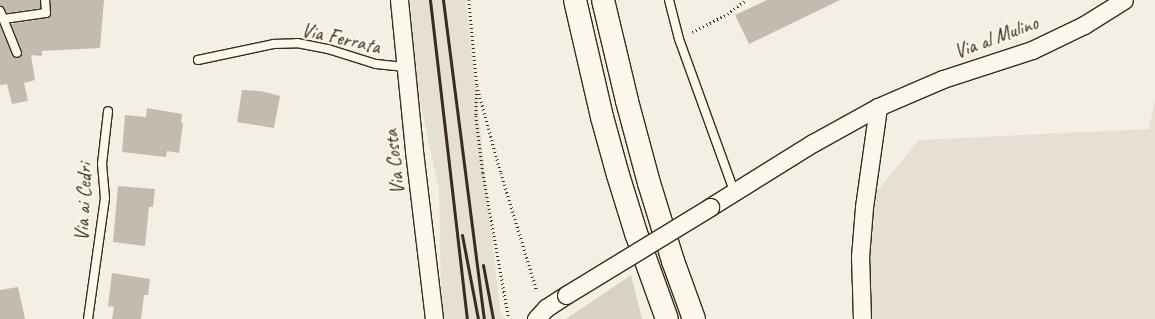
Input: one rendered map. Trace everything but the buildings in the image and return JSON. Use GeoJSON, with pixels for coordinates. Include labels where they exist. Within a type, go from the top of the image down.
{"type":"FeatureCollection","features":[{"type":"Feature","properties":{"kind":"highway"},"geometry":{"type":"LineString","coordinates":[[575,0],[602,117],[618,175],[636,233],[667,319]]}},
{"type":"Feature","properties":{"kind":"highway"},"geometry":{"type":"LineString","coordinates":[[603,0],[626,101],[649,183],[673,261],[694,319]]}},
{"type":"Feature","properties":{"kind":"street","name":"Via Costa"},"geometry":{"type":"LineString","coordinates":[[399,0],[407,67],[414,151],[434,319]]}},
{"type":"Feature","properties":{"kind":"street","name":"Via al Mulino"},"geometry":{"type":"LineString","coordinates":[[541,313],[566,295],[734,191],[813,143],[878,107],[943,79],[1032,50],[1084,25],[1124,0]]}},
{"type":"Feature","properties":{"kind":"street"},"geometry":{"type":"LineString","coordinates":[[862,319],[860,257],[864,207],[878,107]]}},
{"type":"Feature","properties":{"kind":"lane"},"geometry":{"type":"LineString","coordinates":[[17,53],[2,15],[46,13],[45,0]]}},
{"type":"Feature","properties":{"kind":"lane"},"geometry":{"type":"LineString","coordinates":[[669,0],[679,39],[734,191]]}},
{"type":"Feature","properties":{"kind":"lane","name":"Via Ferrata"},"geometry":{"type":"LineString","coordinates":[[198,60],[274,44],[297,43],[328,49],[376,64],[407,67]]}},
{"type":"Feature","properties":{"kind":"lane","name":"Via ai Cedri"},"geometry":{"type":"LineString","coordinates":[[88,319],[105,198],[102,164],[108,111]]}},
{"type":"Feature","properties":{"kind":"path"},"geometry":{"type":"LineString","coordinates":[[468,0],[477,86],[476,116],[483,173],[509,319]]}},
{"type":"Feature","properties":{"kind":"path"},"geometry":{"type":"LineString","coordinates":[[679,39],[724,16],[746,0]]}},
{"type":"Feature","properties":{"kind":"path"},"geometry":{"type":"LineString","coordinates":[[477,86],[503,180],[536,288],[541,313]]}},
{"type":"Feature","properties":{"kind":"shaded area"},"geometry":{"type":"Polygon","coordinates":[[[410,0],[466,0],[500,310],[504,319],[444,319],[441,287],[439,191],[417,86],[410,0]]]}},
{"type":"Feature","properties":{"kind":"shaded area"},"geometry":{"type":"Polygon","coordinates":[[[1155,100],[1155,319],[862,319],[864,207],[919,140],[1149,129],[1155,100]]]}},
{"type":"Feature","properties":{"kind":"shaded area"},"geometry":{"type":"Polygon","coordinates":[[[631,275],[642,319],[566,319],[631,275]]]}},
{"type":"Feature","properties":{"kind":"railway"},"geometry":{"type":"LineString","coordinates":[[430,0],[467,319]]}},
{"type":"Feature","properties":{"kind":"railway"},"geometry":{"type":"LineString","coordinates":[[443,0],[484,319]]}},
{"type":"Feature","properties":{"kind":"railway"},"geometry":{"type":"LineString","coordinates":[[462,235],[478,319]]}},
{"type":"Feature","properties":{"kind":"railway"},"geometry":{"type":"LineString","coordinates":[[483,265],[493,319]]}}]}
